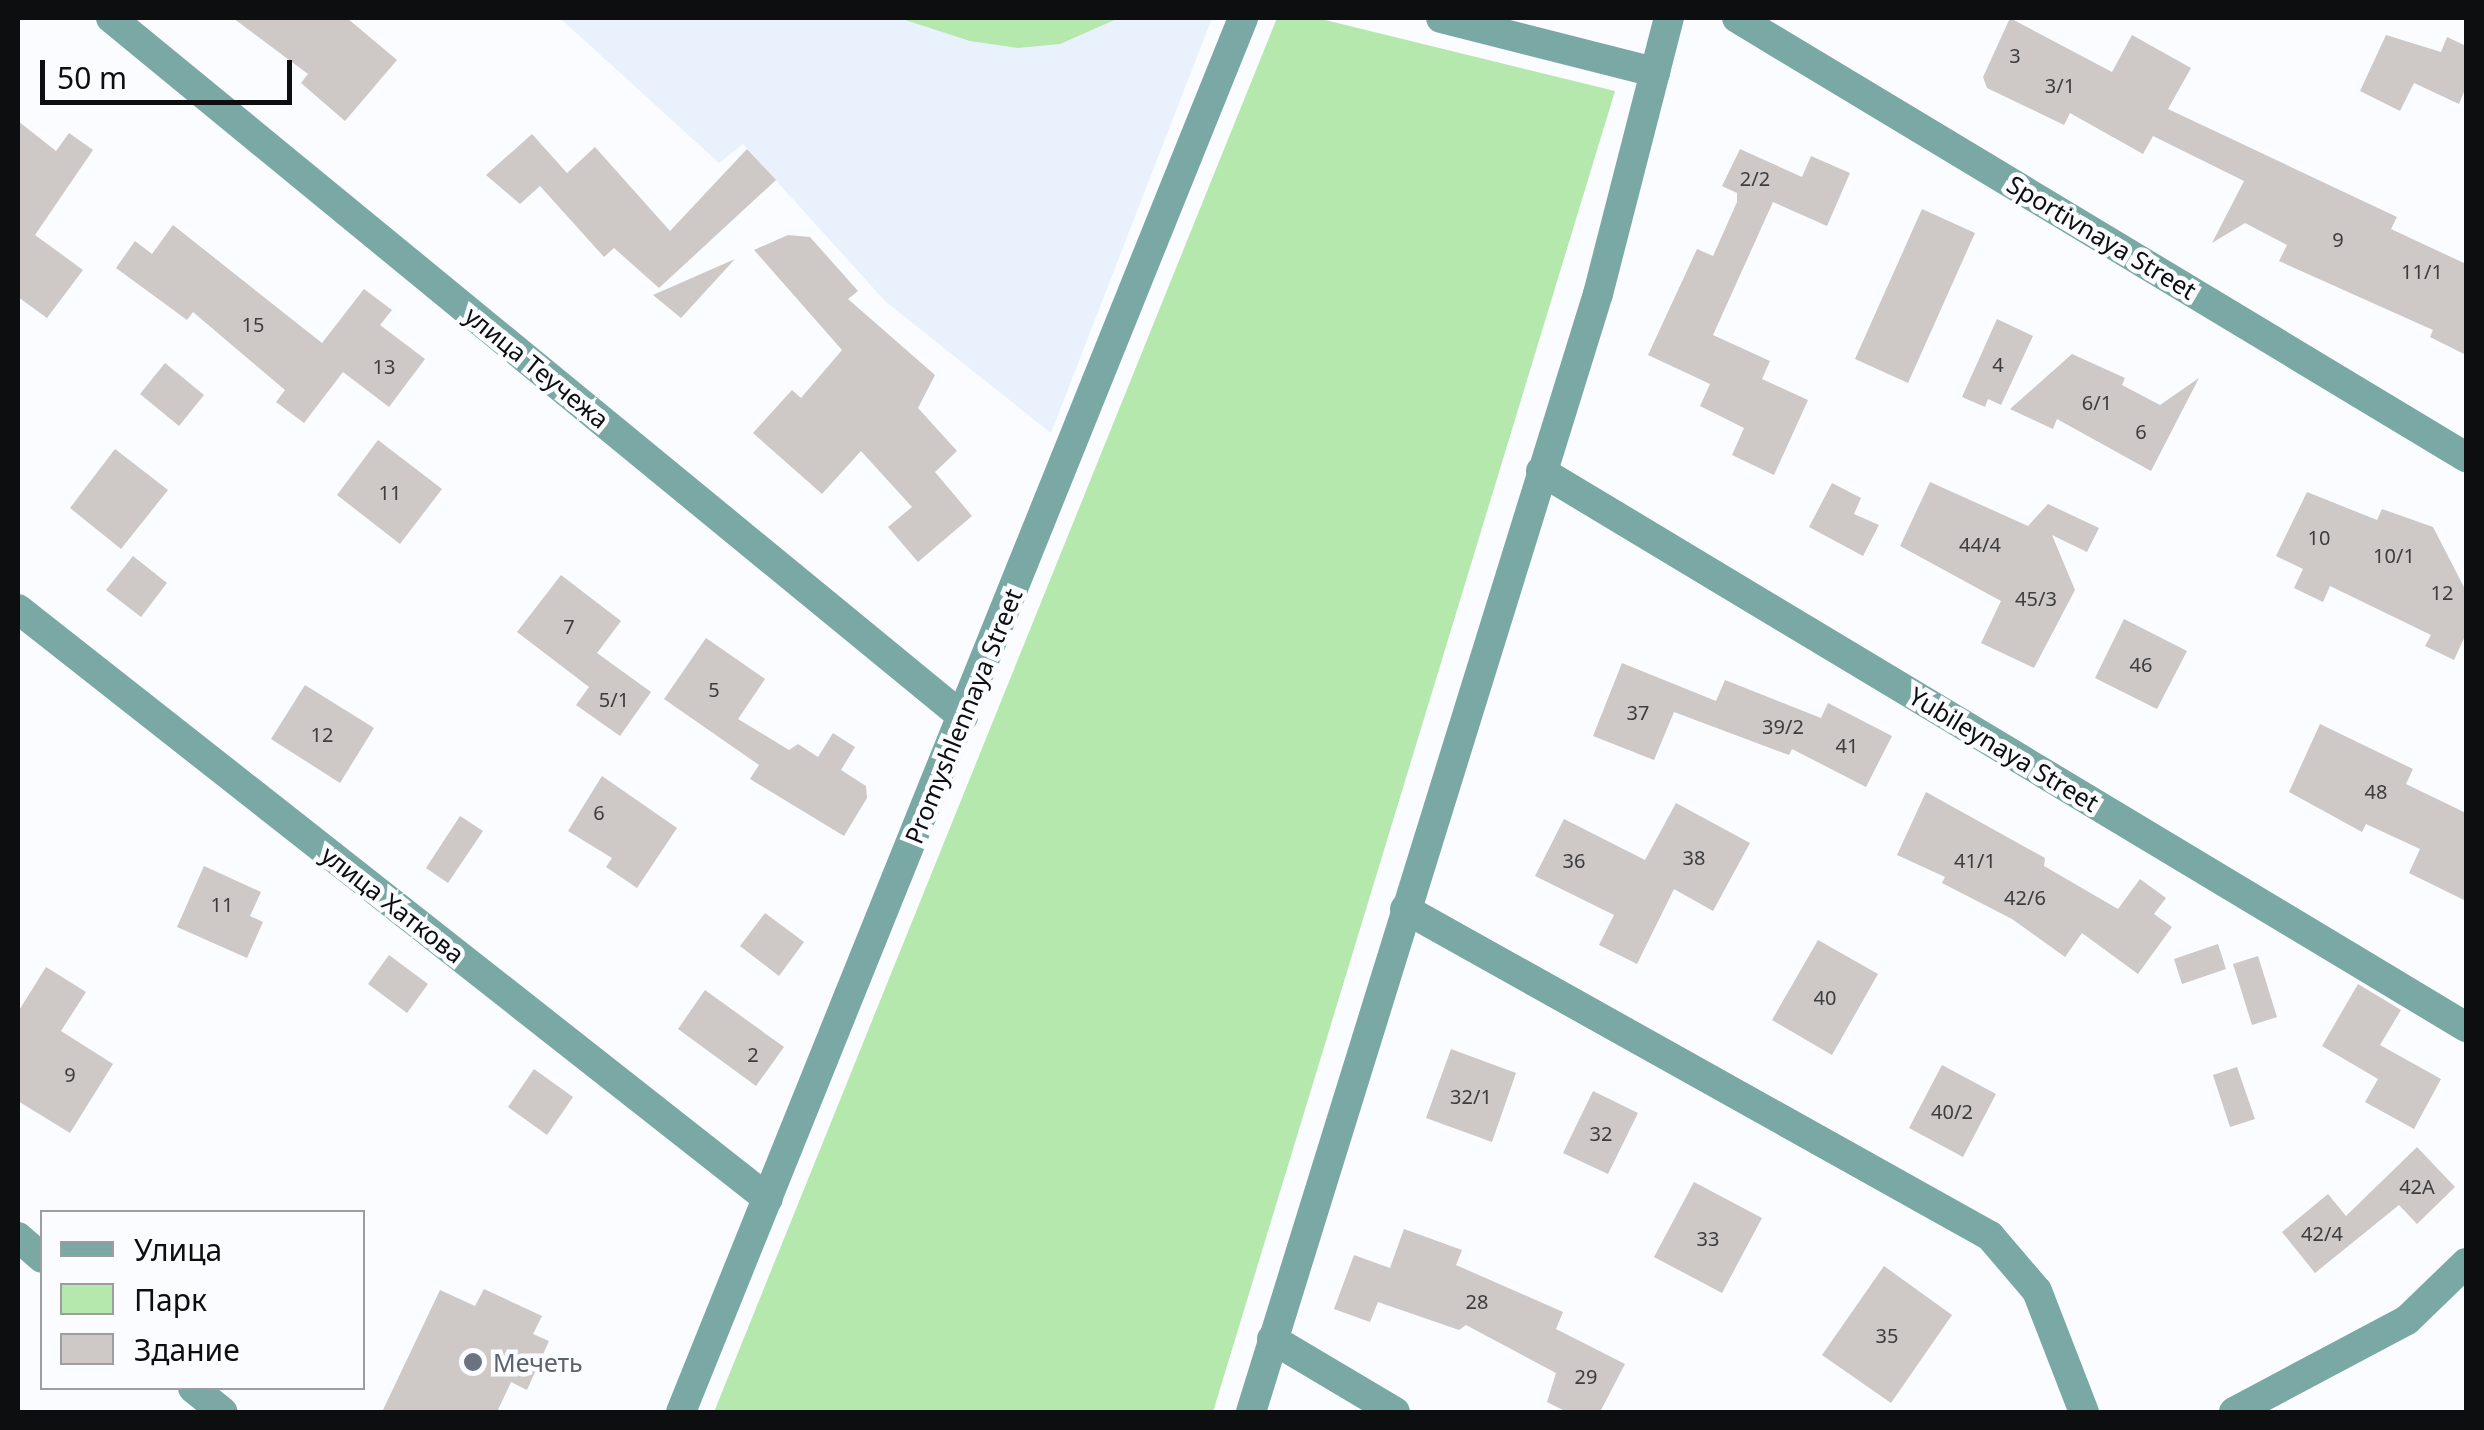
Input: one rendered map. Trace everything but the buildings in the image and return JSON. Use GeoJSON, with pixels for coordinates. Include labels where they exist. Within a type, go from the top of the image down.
{"type":"FeatureCollection","features":[{"type":"Feature","properties":{"kind":"street","name":"улица Теучежа"},"geometry":{"type":"LineString","coordinates":[[110,18],[963,717]]}},
{"type":"Feature","properties":{"kind":"street","name":"Promyshlennaya Street"},"geometry":{"type":"LineString","coordinates":[[680,1412],[1243,18]]}},
{"type":"Feature","properties":{"kind":"street"},"geometry":{"type":"LineString","coordinates":[[1440,18],[1655,72]]}},
{"type":"Feature","properties":{"kind":"street"},"geometry":{"type":"LineString","coordinates":[[1251,1412],[1598,294],[1669,18]]}},
{"type":"Feature","properties":{"kind":"street","name":"Sportivnaya Street"},"geometry":{"type":"LineString","coordinates":[[1737,18],[2466,457]]}},
{"type":"Feature","properties":{"kind":"street","name":"Yubileynaya Street"},"geometry":{"type":"LineString","coordinates":[[1540,471],[2466,1027]]}},
{"type":"Feature","properties":{"kind":"street","name":"улица Хаткова"},"geometry":{"type":"LineString","coordinates":[[18,609],[768,1199]]}},
{"type":"Feature","properties":{"kind":"street"},"geometry":{"type":"LineString","coordinates":[[1405,908],[1990,1236],[2037,1291],[2084,1412]]}},
{"type":"Feature","properties":{"kind":"street"},"geometry":{"type":"LineString","coordinates":[[18,1236],[40,1256]]}},
{"type":"Feature","properties":{"kind":"street"},"geometry":{"type":"LineString","coordinates":[[2234,1412],[2406,1320],[2466,1262]]}},
{"type":"Feature","properties":{"kind":"street"},"geometry":{"type":"LineString","coordinates":[[1272,1339],[1395,1412]]}},
{"type":"Feature","properties":{"kind":"street"},"geometry":{"type":"LineString","coordinates":[[196,1390],[222,1412]]}},
{"type":"Feature","properties":{"kind":"shaded area"},"geometry":{"type":"Polygon","coordinates":[[[560,18],[1212,18],[1051,433],[886,302],[743,144],[719,163],[560,18]]]}},
{"type":"Feature","properties":{"kind":"green space"},"geometry":{"type":"Polygon","coordinates":[[[899,18],[1119,18],[1060,44],[1018,48],[970,41],[899,18]]]}},
{"type":"Feature","properties":{"kind":"green space"},"geometry":{"type":"Polygon","coordinates":[[[1277,18],[1317,18],[1615,91],[1213,1412],[714,1412],[1277,18]]]}},
{"type":"Feature","properties":{"kind":"place","name":"Мечеть"},"geometry":{"type":"Point","coordinates":[473,1362]}}]}
